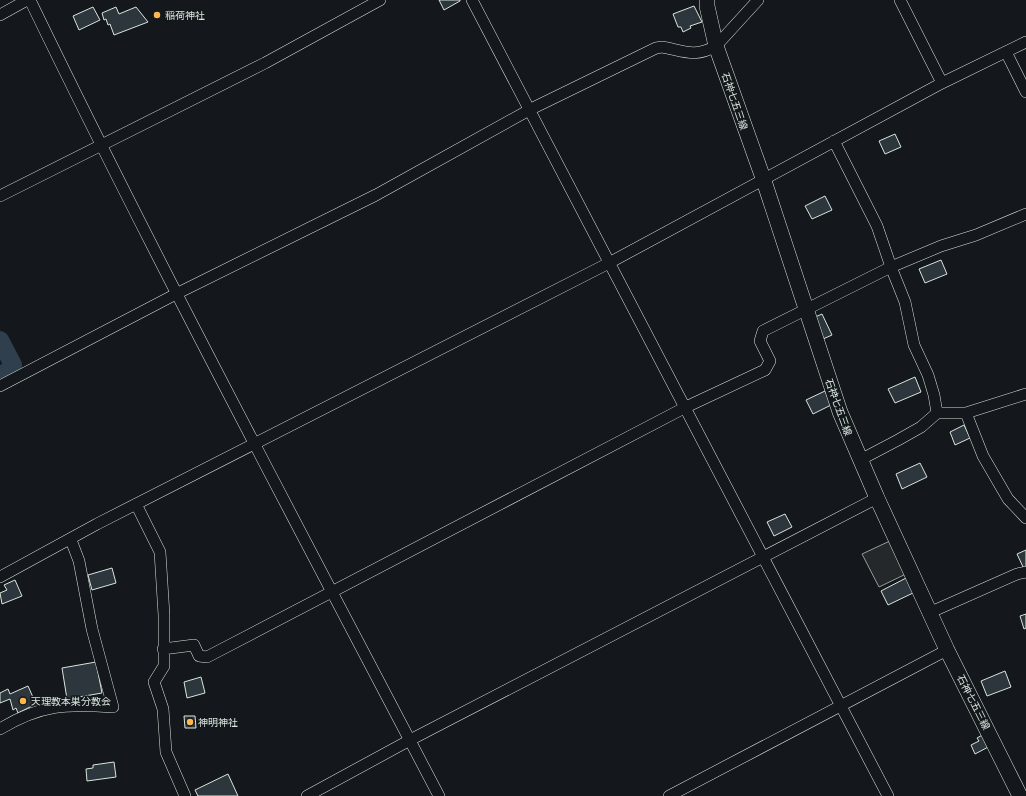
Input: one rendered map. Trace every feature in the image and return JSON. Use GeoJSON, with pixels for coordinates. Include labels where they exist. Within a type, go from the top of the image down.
{"type":"FeatureCollection","features":[{"type":"Feature","properties":{"kind":"main road","name":"石神七五三線"},"geometry":{"type":"LineString","coordinates":[[707,0],[716,46],[763,178],[840,412],[877,498],[931,612],[947,650],[1020,796]]}},
{"type":"Feature","properties":{"kind":"street"},"geometry":{"type":"LineString","coordinates":[[0,15],[27,0]]}},
{"type":"Feature","properties":{"kind":"street"},"geometry":{"type":"LineString","coordinates":[[30,0],[100,145],[176,294],[333,591],[439,796]]}},
{"type":"Feature","properties":{"kind":"street"},"geometry":{"type":"LineString","coordinates":[[0,196],[265,63],[380,0]]}},
{"type":"Feature","properties":{"kind":"street"},"geometry":{"type":"LineString","coordinates":[[472,0],[531,109],[608,262],[686,407],[888,796]]}},
{"type":"Feature","properties":{"kind":"street"},"geometry":{"type":"LineString","coordinates":[[0,386],[176,294],[376,195],[531,109],[656,48],[662,47],[698,54],[716,46],[758,0]]}},
{"type":"Feature","properties":{"kind":"street"},"geometry":{"type":"LineString","coordinates":[[900,0],[942,83]]}},
{"type":"Feature","properties":{"kind":"street"},"geometry":{"type":"LineString","coordinates":[[0,577],[136,504],[608,262],[942,83],[1026,42]]}},
{"type":"Feature","properties":{"kind":"street"},"geometry":{"type":"LineString","coordinates":[[1006,52],[1026,92]]}},
{"type":"Feature","properties":{"kind":"street"},"geometry":{"type":"LineString","coordinates":[[834,141],[877,226],[905,302],[914,345],[928,375],[938,413]]}},
{"type":"Feature","properties":{"kind":"street"},"geometry":{"type":"LineString","coordinates":[[163,649],[194,645],[198,656],[207,657],[686,407],[765,370],[770,361],[760,341],[764,331],[891,267],[941,246],[976,235],[1026,214]]}},
{"type":"Feature","properties":{"kind":"street"},"geometry":{"type":"LineString","coordinates":[[860,460],[921,427],[938,413],[966,413],[1026,394]]}},
{"type":"Feature","properties":{"kind":"street"},"geometry":{"type":"LineString","coordinates":[[966,413],[986,462],[1008,499],[1026,518]]}},
{"type":"Feature","properties":{"kind":"street"},"geometry":{"type":"LineString","coordinates":[[307,796],[410,740],[877,498]]}},
{"type":"Feature","properties":{"kind":"street"},"geometry":{"type":"LineString","coordinates":[[136,504],[160,552],[164,615],[164,666],[154,682],[163,709],[166,752],[185,796]]}},
{"type":"Feature","properties":{"kind":"street"},"geometry":{"type":"LineString","coordinates":[[0,729],[39,709],[74,704],[113,707],[98,651],[79,561],[71,540]]}},
{"type":"Feature","properties":{"kind":"street"},"geometry":{"type":"LineString","coordinates":[[931,612],[1010,576],[1026,572]]}},
{"type":"Feature","properties":{"kind":"street"},"geometry":{"type":"LineString","coordinates":[[669,796],[947,650]]}},
{"type":"Feature","properties":{"kind":"shaded area"},"geometry":{"type":"Polygon","coordinates":[[[892,540],[908,573],[879,587],[862,554],[892,540]]]}},
{"type":"Feature","properties":{"kind":"building"},"geometry":{"type":"Polygon","coordinates":[[[439,0],[460,0],[460,1],[444,10],[439,0]]]}},
{"type":"Feature","properties":{"kind":"building"},"geometry":{"type":"Polygon","coordinates":[[[694,6],[702,22],[690,26],[691,28],[683,32],[681,27],[678,27],[673,14],[694,6]]]}},
{"type":"Feature","properties":{"kind":"building"},"geometry":{"type":"Polygon","coordinates":[[[93,7],[100,20],[79,30],[73,16],[93,7]]]}},
{"type":"Feature","properties":{"kind":"building"},"geometry":{"type":"Polygon","coordinates":[[[116,7],[119,14],[136,7],[148,22],[114,35],[110,24],[108,25],[106,19],[104,20],[102,13],[116,7]]]}},
{"type":"Feature","properties":{"kind":"building"},"geometry":{"type":"Polygon","coordinates":[[[895,134],[901,147],[885,154],[879,141],[895,134]]]}},
{"type":"Feature","properties":{"kind":"building"},"geometry":{"type":"Polygon","coordinates":[[[825,196],[832,210],[812,219],[805,206],[825,196]]]}},
{"type":"Feature","properties":{"kind":"building"},"geometry":{"type":"Polygon","coordinates":[[[941,260],[947,274],[925,283],[919,269],[941,260]]]}},
{"type":"Feature","properties":{"kind":"building"},"geometry":{"type":"Polygon","coordinates":[[[822,314],[832,335],[823,339],[813,318],[822,314]]]}},
{"type":"Feature","properties":{"kind":"building"},"geometry":{"type":"Polygon","coordinates":[[[915,377],[921,392],[895,403],[888,389],[915,377]]]}},
{"type":"Feature","properties":{"kind":"building"},"geometry":{"type":"Polygon","coordinates":[[[825,391],[831,405],[813,414],[806,400],[825,391]]]}},
{"type":"Feature","properties":{"kind":"building"},"geometry":{"type":"Polygon","coordinates":[[[964,425],[970,438],[955,445],[950,432],[964,425]]]}},
{"type":"Feature","properties":{"kind":"building"},"geometry":{"type":"Polygon","coordinates":[[[920,463],[927,477],[902,489],[896,474],[920,463]]]}},
{"type":"Feature","properties":{"kind":"building"},"geometry":{"type":"Polygon","coordinates":[[[785,514],[792,527],[774,536],[767,522],[785,514]]]}},
{"type":"Feature","properties":{"kind":"building"},"geometry":{"type":"Polygon","coordinates":[[[1026,550],[1026,568],[1024,569],[1017,554],[1026,550]]]}},
{"type":"Feature","properties":{"kind":"building"},"geometry":{"type":"Polygon","coordinates":[[[112,568],[116,583],[92,590],[88,575],[112,568]]]}},
{"type":"Feature","properties":{"kind":"building"},"geometry":{"type":"Polygon","coordinates":[[[908,577],[915,592],[888,605],[881,591],[908,577]]]}},
{"type":"Feature","properties":{"kind":"building"},"geometry":{"type":"Polygon","coordinates":[[[15,580],[22,596],[2,604],[0,593],[7,590],[4,585],[15,580]]]}},
{"type":"Feature","properties":{"kind":"building"},"geometry":{"type":"Polygon","coordinates":[[[1026,614],[1026,628],[1024,629],[1020,616],[1026,614]]]}},
{"type":"Feature","properties":{"kind":"building"},"geometry":{"type":"Polygon","coordinates":[[[96,662],[102,693],[67,699],[62,668],[96,662]]]}},
{"type":"Feature","properties":{"kind":"building"},"geometry":{"type":"Polygon","coordinates":[[[1005,671],[1011,687],[987,696],[981,681],[1005,671]]]}},
{"type":"Feature","properties":{"kind":"building"},"geometry":{"type":"Polygon","coordinates":[[[201,677],[205,693],[187,698],[184,682],[201,677]]]}},
{"type":"Feature","properties":{"kind":"building","name":"天理教本巣分教会"},"geometry":{"type":"Polygon","coordinates":[[[28,686],[36,704],[18,713],[16,708],[13,710],[10,699],[0,703],[0,693],[8,689],[10,694],[28,686]]]}},
{"type":"Feature","properties":{"kind":"building","name":"神明神社"},"geometry":{"type":"Polygon","coordinates":[[[184,716],[195,716],[196,728],[185,728],[184,716]]]}},
{"type":"Feature","properties":{"kind":"building"},"geometry":{"type":"Polygon","coordinates":[[[986,733],[992,745],[975,754],[971,745],[979,741],[977,738],[986,733]]]}},
{"type":"Feature","properties":{"kind":"building"},"geometry":{"type":"Polygon","coordinates":[[[114,762],[116,777],[87,781],[86,769],[93,768],[93,765],[114,762]]]}},
{"type":"Feature","properties":{"kind":"building"},"geometry":{"type":"Polygon","coordinates":[[[228,774],[238,796],[198,796],[195,790],[228,774]]]}},
{"type":"Feature","properties":{"kind":"waterway"},"geometry":{"type":"LineString","coordinates":[[0,340],[13,365],[12,369],[0,375]]}},
{"type":"Feature","properties":{"kind":"place","name":"稲荷神社"},"geometry":{"type":"Point","coordinates":[157,15]}},
{"type":"Feature","properties":{"kind":"place","name":"天理教本巣分教会"},"geometry":{"type":"Point","coordinates":[23,701]}},
{"type":"Feature","properties":{"kind":"place","name":"神明神社"},"geometry":{"type":"Point","coordinates":[190,722]}}]}
